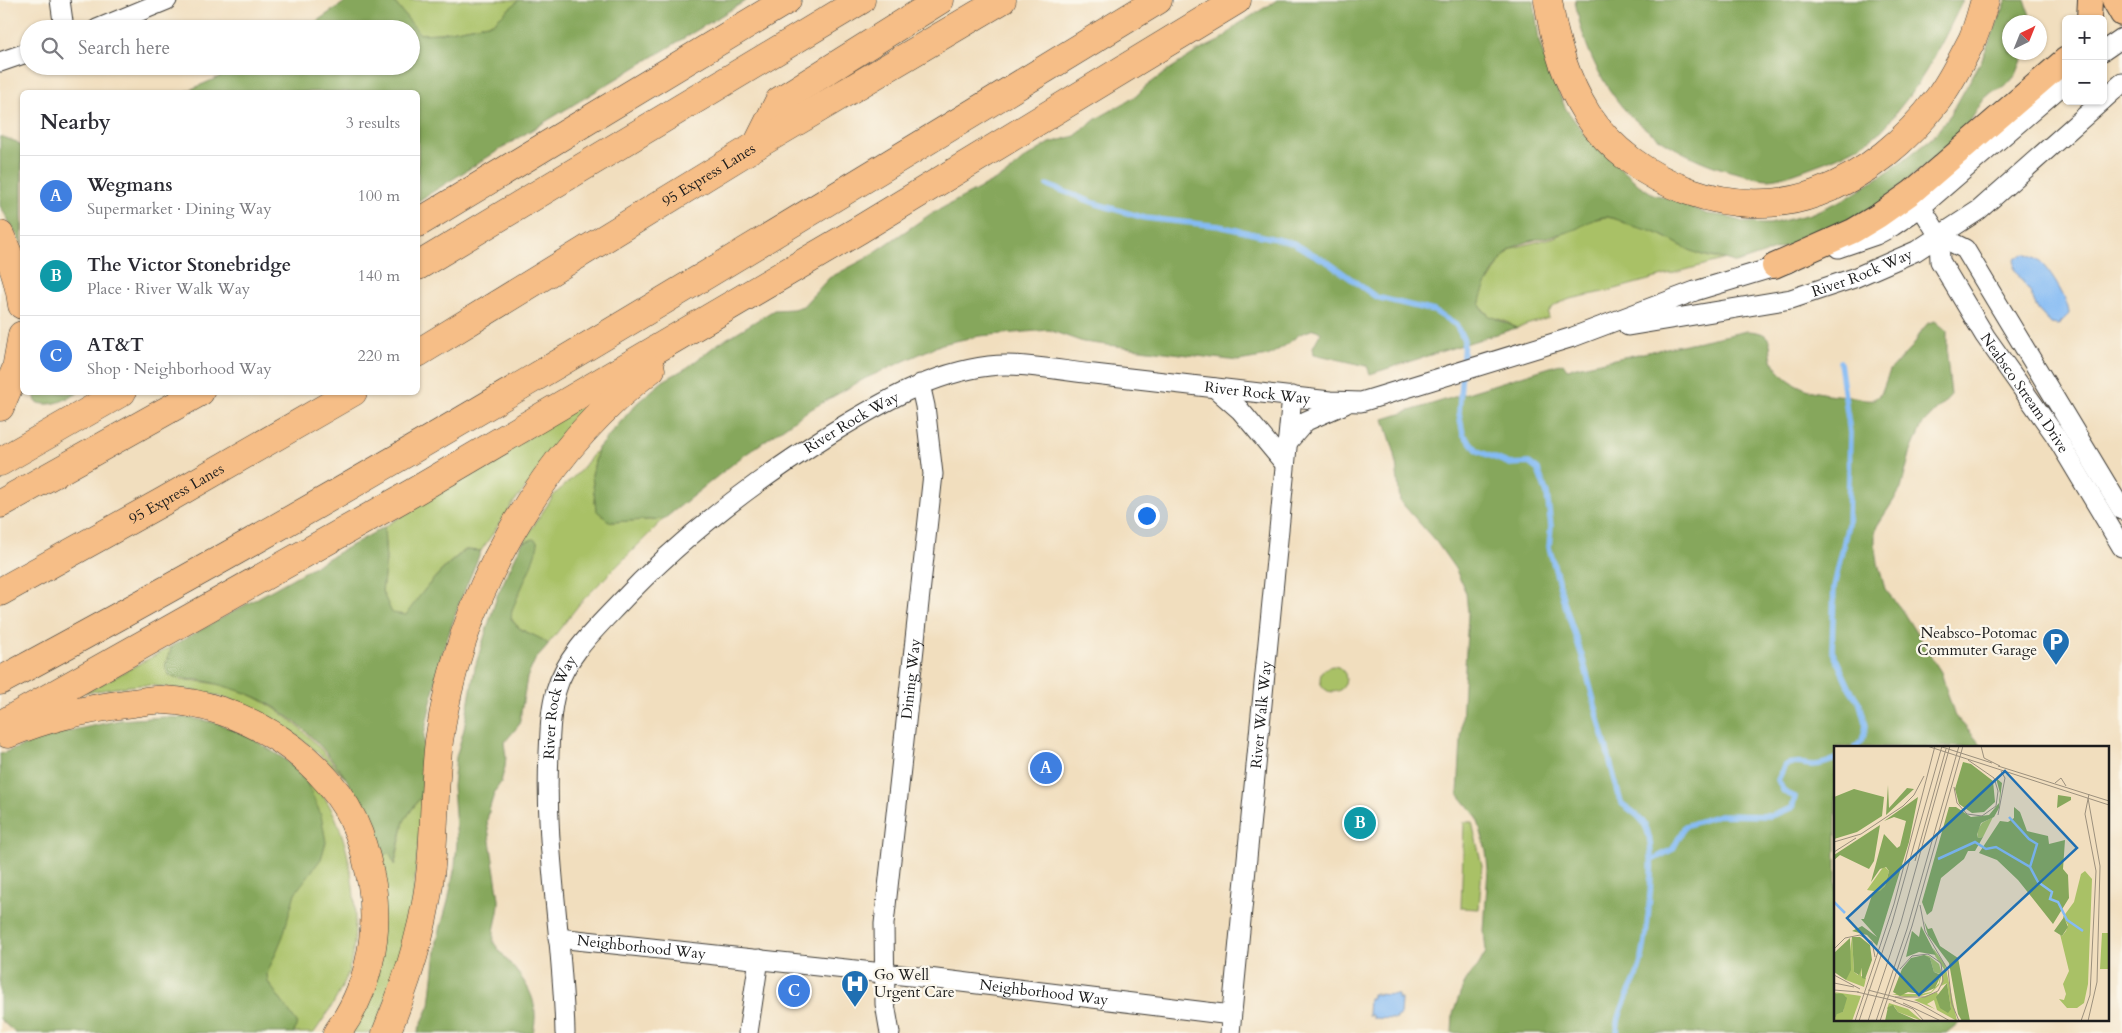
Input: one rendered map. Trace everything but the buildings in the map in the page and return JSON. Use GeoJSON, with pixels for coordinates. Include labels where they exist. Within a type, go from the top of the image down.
{"type":"FeatureCollection","features":[{"type":"Feature","properties":{"kind":"highway"},"geometry":{"type":"LineString","coordinates":[[420,222],[787,0]]}},
{"type":"Feature","properties":{"kind":"highway"},"geometry":{"type":"LineString","coordinates":[[420,265],[861,0]]}},
{"type":"Feature","properties":{"kind":"highway"},"geometry":{"type":"LineString","coordinates":[[757,145],[779,101],[940,0]]}},
{"type":"Feature","properties":{"kind":"highway","name":"95 Express Lanes"},"geometry":{"type":"LineString","coordinates":[[420,352],[757,145],[1002,0]]}},
{"type":"Feature","properties":{"kind":"highway"},"geometry":{"type":"LineString","coordinates":[[0,681],[92,632],[360,481],[616,329],[1158,0]]}},
{"type":"Feature","properties":{"kind":"highway"},"geometry":{"type":"LineString","coordinates":[[0,725],[412,493],[788,271],[1237,0]]}},
{"type":"Feature","properties":{"kind":"highway"},"geometry":{"type":"LineString","coordinates":[[1548,0],[1551,23],[1561,61],[1568,77],[1587,114],[1603,134],[1625,155],[1655,176],[1683,189],[1706,197],[1762,204],[1789,201],[1822,191],[1860,172],[1888,151],[1915,126],[1939,98],[1973,38],[1985,0]]}},
{"type":"Feature","properties":{"kind":"highway"},"geometry":{"type":"LineString","coordinates":[[0,235],[12,261],[20,287]]}},
{"type":"Feature","properties":{"kind":"highway"},"geometry":{"type":"LineString","coordinates":[[386,1033],[398,1004],[422,922],[431,868],[439,742],[447,696],[471,616],[496,562],[529,502],[566,452],[607,405],[671,353],[788,271]]}},
{"type":"Feature","properties":{"kind":"highway"},"geometry":{"type":"LineString","coordinates":[[0,407],[16,368],[20,346]]}},
{"type":"Feature","properties":{"kind":"highway"},"geometry":{"type":"LineString","coordinates":[[0,462],[117,395]]}},
{"type":"Feature","properties":{"kind":"highway"},"geometry":{"type":"LineString","coordinates":[[0,504],[195,395]]}},
{"type":"Feature","properties":{"kind":"highway","name":"95 Express Lanes"},"geometry":{"type":"LineString","coordinates":[[0,592],[164,501],[348,395]]}},
{"type":"Feature","properties":{"kind":"highway"},"geometry":{"type":"LineString","coordinates":[[0,738],[16,731],[76,713],[110,706],[162,700],[188,703],[219,710],[250,721],[278,737],[303,756],[330,785],[344,805],[359,833],[368,864],[374,896],[373,944],[365,980],[356,1002],[338,1033]]}},
{"type":"Feature","properties":{"kind":"main road"},"geometry":{"type":"LineString","coordinates":[[2089,15],[2090,0]]}},
{"type":"Feature","properties":{"kind":"main road"},"geometry":{"type":"LineString","coordinates":[[2114,0],[2122,14]]}},
{"type":"Feature","properties":{"kind":"main road"},"geometry":{"type":"LineString","coordinates":[[1774,266],[1853,231],[1892,207],[1912,192],[2065,60]]}},
{"type":"Feature","properties":{"kind":"street"},"geometry":{"type":"LineString","coordinates":[[60,0],[63,20]]}},
{"type":"Feature","properties":{"kind":"street"},"geometry":{"type":"LineString","coordinates":[[119,20],[167,0]]}},
{"type":"Feature","properties":{"kind":"street"},"geometry":{"type":"LineString","coordinates":[[2107,48],[2122,38]]}},
{"type":"Feature","properties":{"kind":"street"},"geometry":{"type":"LineString","coordinates":[[0,62],[20,55]]}},
{"type":"Feature","properties":{"kind":"street","name":"River Rock Way"},"geometry":{"type":"LineString","coordinates":[[2107,97],[2122,83]]}},
{"type":"Feature","properties":{"kind":"street","name":"River Rock Way"},"geometry":{"type":"LineString","coordinates":[[565,1033],[548,810],[550,736],[556,691],[561,678],[593,632],[635,587],[680,544],[733,500],[795,456],[857,417],[920,384],[946,374],[991,365],[1043,368],[1355,402],[1573,337],[1695,291],[1774,266],[1809,259],[1876,235],[1921,207],[2062,85]]}},
{"type":"Feature","properties":{"kind":"street","name":"River Rock Way"},"geometry":{"type":"LineString","coordinates":[[1573,337],[1646,322],[1791,299],[1854,278],[1916,251],[1980,210],[2098,105]]}},
{"type":"Feature","properties":{"kind":"street","name":"Neabsco Stream Drive"},"geometry":{"type":"LineString","coordinates":[[1921,207],[1939,236],[1940,261],[1985,336],[2055,435],[2122,547]]}},
{"type":"Feature","properties":{"kind":"street","name":"Neabsco Stream Drive"},"geometry":{"type":"LineString","coordinates":[[1939,236],[1965,249],[2122,510]]}},
{"type":"Feature","properties":{"kind":"street","name":"Dining Way"},"geometry":{"type":"LineString","coordinates":[[890,1033],[885,1004],[884,924],[933,474],[928,425],[920,384]]}},
{"type":"Feature","properties":{"kind":"street"},"geometry":{"type":"LineString","coordinates":[[1215,388],[1240,410],[1285,464]]}},
{"type":"Feature","properties":{"kind":"street","name":"River Walk Way"},"geometry":{"type":"LineString","coordinates":[[1230,1024],[1292,396]]}},
{"type":"Feature","properties":{"kind":"street"},"geometry":{"type":"LineString","coordinates":[[1287,443],[1306,422],[1355,402]]}},
{"type":"Feature","properties":{"kind":"street","name":"Neighborhood Way"},"geometry":{"type":"LineString","coordinates":[[558,938],[884,974],[1230,1024]]}},
{"type":"Feature","properties":{"kind":"street"},"geometry":{"type":"LineString","coordinates":[[748,1033],[759,959]]}},
{"type":"Feature","properties":{"kind":"green space"},"geometry":{"type":"Polygon","coordinates":[[[348,0],[390,0],[395,3],[409,20],[318,20],[348,0]]]}},
{"type":"Feature","properties":{"kind":"green space"},"geometry":{"type":"Polygon","coordinates":[[[390,0],[519,0],[493,23],[440,33],[420,34],[420,20],[408,20],[395,3],[390,0]]]}},
{"type":"Feature","properties":{"kind":"green space"},"geometry":{"type":"Polygon","coordinates":[[[519,0],[747,0],[420,200],[420,90],[190,90],[224,75],[420,75],[420,34],[440,33],[493,23],[519,0]]]}},
{"type":"Feature","properties":{"kind":"green space"},"geometry":{"type":"Polygon","coordinates":[[[1277,0],[1534,0],[1539,41],[1549,72],[1566,109],[1586,136],[1639,185],[1653,194],[1707,214],[1725,216],[1743,222],[1770,224],[1810,214],[1849,197],[1896,166],[1933,137],[1951,114],[1981,61],[2007,0],[2025,0],[2030,15],[2002,15],[2002,60],[2022,60],[2016,75],[2005,87],[1992,92],[1984,99],[1969,123],[1950,144],[1877,206],[1832,231],[1736,263],[1696,253],[1662,235],[1613,218],[1599,218],[1568,232],[1521,244],[1514,247],[1503,258],[1486,285],[1480,302],[1484,311],[1492,317],[1516,328],[1370,374],[1367,366],[1314,354],[1313,347],[1321,332],[1314,329],[1300,334],[1268,356],[1238,361],[1083,342],[1049,330],[979,336],[942,344],[864,379],[806,412],[739,459],[664,519],[612,522],[596,510],[592,475],[598,448],[637,403],[663,381],[688,367],[716,345],[774,310],[793,309],[803,306],[829,278],[865,259],[929,215],[1005,175],[1024,159],[1050,143],[1075,136],[1096,119],[1135,97],[1167,71],[1196,52],[1221,40],[1237,25],[1277,0]]]}},
{"type":"Feature","properties":{"kind":"green space"},"geometry":{"type":"Polygon","coordinates":[[[1575,0],[1963,0],[1926,71],[1881,131],[1861,145],[1829,160],[1787,175],[1767,179],[1723,169],[1692,157],[1661,140],[1635,120],[1606,85],[1592,58],[1586,44],[1575,0]]]}},
{"type":"Feature","properties":{"kind":"green space"},"geometry":{"type":"Polygon","coordinates":[[[0,136],[17,142],[20,145],[20,241],[0,206],[0,136]]]}},
{"type":"Feature","properties":{"kind":"green space"},"geometry":{"type":"Polygon","coordinates":[[[1606,217],[1653,231],[1702,255],[1726,259],[1608,291],[1570,299],[1555,305],[1548,313],[1549,318],[1516,328],[1507,322],[1490,316],[1481,307],[1480,295],[1502,259],[1513,248],[1555,237],[1592,220],[1606,217]]]}},
{"type":"Feature","properties":{"kind":"green space"},"geometry":{"type":"Polygon","coordinates":[[[1935,321],[1947,331],[1947,357],[1951,395],[1922,425],[1910,454],[1901,489],[1877,526],[1875,543],[1885,589],[1901,609],[1941,672],[1954,714],[1982,746],[1834,746],[1834,1020],[1963,1020],[1946,1033],[1452,1033],[1453,1014],[1458,999],[1467,978],[1478,966],[1486,952],[1484,931],[1488,869],[1486,850],[1477,817],[1458,794],[1468,613],[1466,593],[1456,570],[1437,543],[1400,501],[1395,454],[1384,419],[1563,363],[1567,369],[1747,331],[1765,335],[1770,344],[1771,356],[1778,370],[1793,383],[1810,390],[1828,394],[1874,399],[1881,394],[1890,370],[1913,346],[1928,323],[1935,321]]]}},
{"type":"Feature","properties":{"kind":"green space"},"geometry":{"type":"Polygon","coordinates":[[[609,388],[514,502],[481,551],[465,550],[456,557],[433,580],[406,616],[391,613],[382,591],[386,561],[384,527],[609,388]]]}},
{"type":"Feature","properties":{"kind":"green space"},"geometry":{"type":"Polygon","coordinates":[[[35,395],[74,395],[52,404],[36,402],[35,395]]]}},
{"type":"Feature","properties":{"kind":"green space"},"geometry":{"type":"Polygon","coordinates":[[[598,448],[592,475],[596,510],[612,522],[664,519],[581,602],[548,644],[523,630],[511,618],[510,614],[535,553],[525,540],[522,543],[554,495],[582,469],[598,448]]]}},
{"type":"Feature","properties":{"kind":"green space"},"geometry":{"type":"Polygon","coordinates":[[[384,527],[386,561],[382,591],[392,613],[406,615],[448,564],[466,550],[481,551],[460,601],[440,660],[424,735],[423,793],[404,821],[394,865],[390,852],[379,858],[360,806],[345,777],[324,750],[299,725],[285,714],[256,697],[209,682],[173,677],[169,675],[165,666],[172,646],[384,527]]]}},
{"type":"Feature","properties":{"kind":"green space"},"geometry":{"type":"Polygon","coordinates":[[[533,539],[537,541],[538,545],[512,610],[511,618],[523,631],[538,637],[548,644],[535,660],[527,678],[519,725],[504,743],[505,767],[501,782],[495,791],[487,821],[499,899],[494,943],[519,974],[531,994],[535,1018],[533,1033],[417,1033],[430,1005],[437,941],[455,866],[457,842],[453,786],[456,757],[464,729],[475,667],[497,596],[522,543],[533,539]]]}},
{"type":"Feature","properties":{"kind":"green space"},"geometry":{"type":"Polygon","coordinates":[[[172,646],[165,666],[180,680],[207,682],[232,688],[274,708],[311,738],[345,778],[325,759],[287,729],[267,716],[224,698],[199,692],[146,685],[85,693],[172,646]]]}},
{"type":"Feature","properties":{"kind":"green space"},"geometry":{"type":"Polygon","coordinates":[[[1333,666],[1342,670],[1346,679],[1342,688],[1333,692],[1324,688],[1320,679],[1324,670],[1333,666]]]}},
{"type":"Feature","properties":{"kind":"green space"},"geometry":{"type":"Polygon","coordinates":[[[164,717],[191,718],[218,723],[250,737],[286,760],[307,783],[321,815],[326,842],[321,859],[295,893],[283,936],[267,974],[268,982],[297,1023],[294,1033],[15,1033],[0,1019],[0,754],[60,733],[120,720],[164,717]]]}},
{"type":"Feature","properties":{"kind":"green space"},"geometry":{"type":"Polygon","coordinates":[[[286,760],[314,785],[328,803],[337,820],[344,841],[353,886],[355,933],[348,973],[337,997],[314,1033],[294,1033],[296,1023],[268,982],[267,974],[295,893],[286,760]]]}},
{"type":"Feature","properties":{"kind":"green space"},"geometry":{"type":"Polygon","coordinates":[[[423,793],[410,933],[374,1033],[352,1033],[379,858],[390,852],[395,864],[404,821],[423,793]]]}},
{"type":"Feature","properties":{"kind":"green space"},"geometry":{"type":"Polygon","coordinates":[[[1464,822],[1472,822],[1482,866],[1479,909],[1461,908],[1464,822]]]}},
{"type":"Feature","properties":{"kind":"water"},"geometry":{"type":"Polygon","coordinates":[[[2024,254],[2040,262],[2063,295],[2069,314],[2058,325],[2051,324],[2038,310],[2030,292],[2014,269],[2015,259],[2024,254]]]}},
{"type":"Feature","properties":{"kind":"water"},"geometry":{"type":"Polygon","coordinates":[[[1372,994],[1398,995],[1398,999],[1401,999],[1400,1016],[1397,1016],[1397,1019],[1372,1018],[1372,1015],[1368,1015],[1369,998],[1372,998],[1372,994]]]}},
{"type":"Feature","properties":{"kind":"waterway"},"geometry":{"type":"LineString","coordinates":[[1047,185],[1097,204],[1145,218],[1219,226],[1293,243],[1329,263],[1376,297],[1434,311],[1456,325],[1464,340],[1459,413],[1463,434],[1478,451],[1510,464],[1529,463],[1538,470],[1547,494],[1551,526],[1549,547],[1564,602],[1582,656],[1621,803],[1641,819],[1648,833],[1651,880],[1645,941],[1639,969],[1619,1016],[1617,1033]]}},
{"type":"Feature","properties":{"kind":"waterway"},"geometry":{"type":"LineString","coordinates":[[1840,362],[1850,433],[1848,524],[1834,587],[1832,650],[1850,689],[1860,704],[1866,726],[1862,741],[1856,746]]}},
{"type":"Feature","properties":{"kind":"waterway"},"geometry":{"type":"LineString","coordinates":[[1652,860],[1673,849],[1685,826],[1719,815],[1770,816],[1792,808],[1795,797],[1784,792],[1778,780],[1785,765],[1790,763],[1816,765],[1834,760]]}},
{"type":"Feature","properties":{"kind":"place","name":"Neabsco-Potomac Commuter Garage"},"geometry":{"type":"Point","coordinates":[2056,666]}},
{"type":"Feature","properties":{"kind":"place","name":"Wegmans"},"geometry":{"type":"Point","coordinates":[1046,768]}},
{"type":"Feature","properties":{"kind":"place","name":"The Victor Stonebridge"},"geometry":{"type":"Point","coordinates":[1360,823]}},
{"type":"Feature","properties":{"kind":"place","name":"AT&T"},"geometry":{"type":"Point","coordinates":[794,991]}},
{"type":"Feature","properties":{"kind":"place","name":"Go Well Urgent Care"},"geometry":{"type":"Point","coordinates":[855,1008]}}]}
